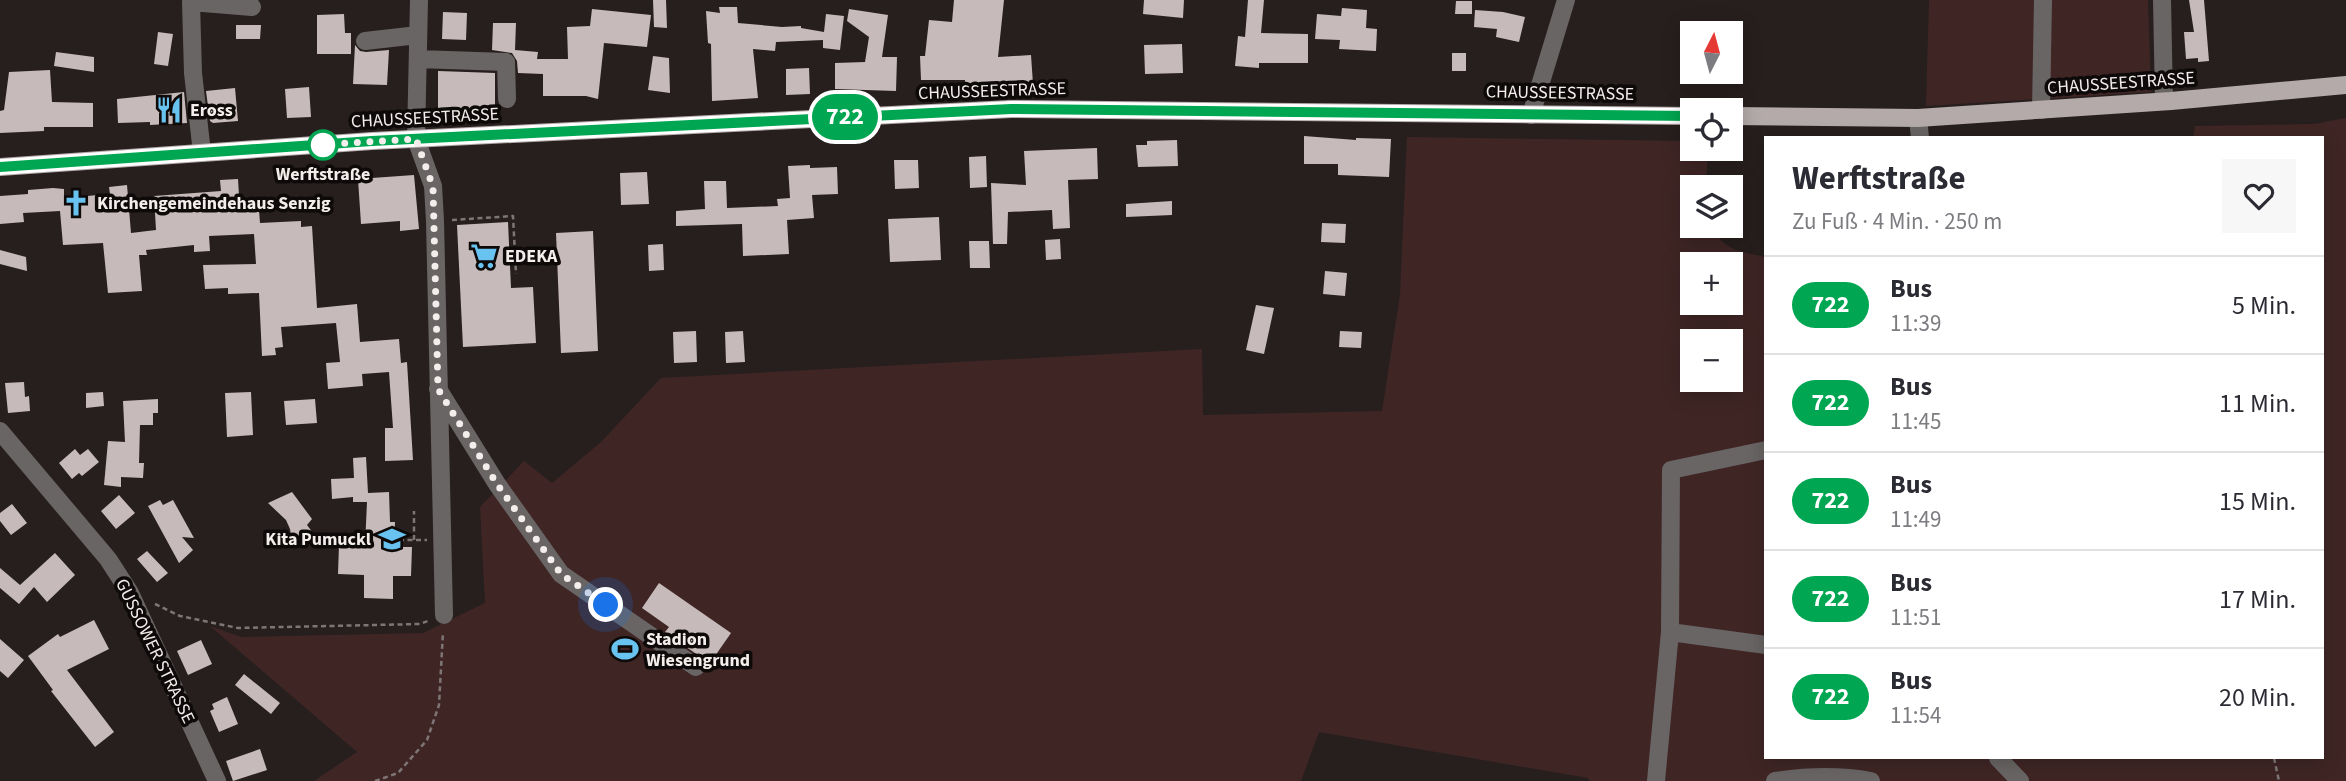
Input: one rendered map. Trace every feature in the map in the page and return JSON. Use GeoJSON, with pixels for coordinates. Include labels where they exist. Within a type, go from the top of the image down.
{"type":"FeatureCollection","features":[{"type":"Feature","properties":{"kind":"main road","name":"CHAUSSEESTRASSE"},"geometry":{"type":"LineString","coordinates":[[1743,116],[1918,118],[2164,102],[2346,85]]}},
{"type":"Feature","properties":{"kind":"main road","name":"CHAUSSEESTRASSE"},"geometry":{"type":"LineString","coordinates":[[0,167],[416,139],[1011,109],[1680,116]]}},
{"type":"Feature","properties":{"kind":"street"},"geometry":{"type":"LineString","coordinates":[[419,0],[416,139],[433,187],[444,615]]}},
{"type":"Feature","properties":{"kind":"street"},"geometry":{"type":"LineString","coordinates":[[1531,115],[1566,0]]}},
{"type":"Feature","properties":{"kind":"street"},"geometry":{"type":"LineString","coordinates":[[2041,110],[2043,0]]}},
{"type":"Feature","properties":{"kind":"street"},"geometry":{"type":"LineString","coordinates":[[2162,0],[2164,102]]}},
{"type":"Feature","properties":{"kind":"street"},"geometry":{"type":"LineString","coordinates":[[202,153],[193,74],[191,2],[252,7]]}},
{"type":"Feature","properties":{"kind":"street"},"geometry":{"type":"LineString","coordinates":[[365,41],[418,35]]}},
{"type":"Feature","properties":{"kind":"street"},"geometry":{"type":"LineString","coordinates":[[418,59],[506,62],[507,99]]}},
{"type":"Feature","properties":{"kind":"street"},"geometry":{"type":"LineString","coordinates":[[1918,118],[1920,136]]}},
{"type":"Feature","properties":{"kind":"street"},"geometry":{"type":"LineString","coordinates":[[438,389],[497,484],[561,574],[696,667]]}},
{"type":"Feature","properties":{"kind":"street","name":"GUSSOWER STRASSE"},"geometry":{"type":"LineString","coordinates":[[0,431],[108,559],[130,593],[217,781]]}},
{"type":"Feature","properties":{"kind":"street"},"geometry":{"type":"LineString","coordinates":[[1657,781],[1670,632],[1671,470],[1764,450]]}},
{"type":"Feature","properties":{"kind":"street"},"geometry":{"type":"LineString","coordinates":[[1670,632],[1764,645]]}},
{"type":"Feature","properties":{"kind":"street"},"geometry":{"type":"LineString","coordinates":[[1999,759],[2020,781]]}},
{"type":"Feature","properties":{"kind":"street"},"geometry":{"type":"LineString","coordinates":[[1775,781],[1814,776],[1847,776],[1871,781]]}},
{"type":"Feature","properties":{"kind":"path"},"geometry":{"type":"LineString","coordinates":[[435,221],[513,216],[516,274]]}},
{"type":"Feature","properties":{"kind":"path"},"geometry":{"type":"LineString","coordinates":[[414,512],[414,540]]}},
{"type":"Feature","properties":{"kind":"path"},"geometry":{"type":"LineString","coordinates":[[399,540],[442,541]]}},
{"type":"Feature","properties":{"kind":"path"},"geometry":{"type":"LineString","coordinates":[[155,604],[180,615],[238,628],[420,624],[444,615],[439,705],[427,740],[398,773],[375,781]]}},
{"type":"Feature","properties":{"kind":"path"},"geometry":{"type":"LineString","coordinates":[[2274,759],[2279,781]]}},
{"type":"Feature","properties":{"kind":"shaded area"},"geometry":{"type":"Polygon","coordinates":[[[1929,0],[2148,0],[2151,92],[1926,106],[1929,0]]]}},
{"type":"Feature","properties":{"kind":"shaded area"},"geometry":{"type":"Polygon","coordinates":[[[2346,118],[2346,781],[1589,781],[1588,778],[1319,732],[1301,781],[314,781],[357,752],[210,626],[241,637],[423,633],[485,603],[480,507],[524,461],[552,483],[601,442],[661,378],[1202,349],[1203,415],[1382,411],[1400,295],[1407,137],[1680,141],[1680,161],[1707,161],[1707,175],[1680,175],[1680,238],[1720,238],[1742,252],[1680,252],[1680,315],[1743,315],[1743,252],[1764,257],[1764,759],[2324,759],[2324,136],[2193,136],[2195,126],[2314,124],[2346,118]]]}},
{"type":"Feature","properties":{"kind":"building"},"geometry":{"type":"Polygon","coordinates":[[[653,0],[666,0],[667,28],[654,27],[653,0]]]}},
{"type":"Feature","properties":{"kind":"building"},"geometry":{"type":"Polygon","coordinates":[[[954,0],[1004,0],[998,57],[1031,55],[1033,84],[965,85],[965,80],[921,80],[920,56],[925,56],[929,20],[952,22],[954,0]]]}},
{"type":"Feature","properties":{"kind":"building"},"geometry":{"type":"Polygon","coordinates":[[[1144,0],[1184,0],[1183,18],[1143,14],[1144,0]]]}},
{"type":"Feature","properties":{"kind":"building"},"geometry":{"type":"Polygon","coordinates":[[[1248,0],[1264,0],[1261,33],[1308,34],[1308,63],[1259,63],[1259,68],[1235,66],[1238,36],[1245,37],[1248,0]]]}},
{"type":"Feature","properties":{"kind":"building"},"geometry":{"type":"Polygon","coordinates":[[[2189,0],[2204,0],[2209,61],[2186,59],[2184,32],[2194,32],[2189,0]]]}},
{"type":"Feature","properties":{"kind":"building"},"geometry":{"type":"Polygon","coordinates":[[[1456,1],[1472,1],[1472,14],[1455,14],[1456,1]]]}},
{"type":"Feature","properties":{"kind":"building"},"geometry":{"type":"Polygon","coordinates":[[[719,7],[737,7],[738,23],[801,26],[824,32],[826,14],[844,16],[840,50],[823,48],[823,40],[776,42],[775,51],[753,49],[758,98],[712,101],[711,44],[708,43],[706,11],[720,13],[719,7]]]}},
{"type":"Feature","properties":{"kind":"building"},"geometry":{"type":"Polygon","coordinates":[[[1342,8],[1367,10],[1366,28],[1377,29],[1376,51],[1339,49],[1340,40],[1315,39],[1317,14],[1341,16],[1342,8]]]}},
{"type":"Feature","properties":{"kind":"building"},"geometry":{"type":"Polygon","coordinates":[[[592,9],[651,15],[647,47],[604,43],[598,99],[586,96],[543,96],[543,74],[518,73],[517,61],[512,53],[492,50],[493,23],[516,23],[515,50],[538,52],[537,59],[568,59],[567,27],[590,26],[592,9]]]}},
{"type":"Feature","properties":{"kind":"building"},"geometry":{"type":"Polygon","coordinates":[[[849,9],[888,15],[882,57],[897,57],[896,91],[835,89],[835,63],[865,62],[869,37],[847,21],[849,9]]]}},
{"type":"Feature","properties":{"kind":"building"},"geometry":{"type":"Polygon","coordinates":[[[1475,10],[1525,17],[1519,42],[1496,37],[1497,29],[1474,27],[1475,10]]]}},
{"type":"Feature","properties":{"kind":"building"},"geometry":{"type":"Polygon","coordinates":[[[443,12],[467,13],[466,40],[442,39],[443,12]]]}},
{"type":"Feature","properties":{"kind":"building"},"geometry":{"type":"Polygon","coordinates":[[[344,14],[345,33],[351,33],[351,54],[317,54],[317,15],[344,14]]]}},
{"type":"Feature","properties":{"kind":"building"},"geometry":{"type":"Polygon","coordinates":[[[236,25],[261,25],[260,39],[236,39],[236,25]]]}},
{"type":"Feature","properties":{"kind":"building"},"geometry":{"type":"Polygon","coordinates":[[[158,32],[173,34],[168,66],[154,64],[158,32]]]}},
{"type":"Feature","properties":{"kind":"building"},"geometry":{"type":"Polygon","coordinates":[[[1182,44],[1183,73],[1145,74],[1144,45],[1182,44]]]}},
{"type":"Feature","properties":{"kind":"building"},"geometry":{"type":"Polygon","coordinates":[[[355,45],[360,51],[366,52],[389,50],[387,85],[353,84],[355,45]]]}},
{"type":"Feature","properties":{"kind":"building"},"geometry":{"type":"Polygon","coordinates":[[[56,52],[94,57],[94,72],[54,66],[56,52]]]}},
{"type":"Feature","properties":{"kind":"building"},"geometry":{"type":"Polygon","coordinates":[[[1452,53],[1466,53],[1466,71],[1452,71],[1452,53]]]}},
{"type":"Feature","properties":{"kind":"building"},"geometry":{"type":"Polygon","coordinates":[[[653,56],[669,58],[670,93],[648,90],[653,56]]]}},
{"type":"Feature","properties":{"kind":"building"},"geometry":{"type":"Polygon","coordinates":[[[809,68],[810,94],[786,95],[786,69],[809,68]]]}},
{"type":"Feature","properties":{"kind":"building"},"geometry":{"type":"Polygon","coordinates":[[[50,70],[52,102],[93,103],[93,127],[44,127],[44,131],[0,133],[0,111],[4,110],[9,72],[50,70]]]}},
{"type":"Feature","properties":{"kind":"building"},"geometry":{"type":"Polygon","coordinates":[[[438,71],[495,73],[495,118],[438,118],[438,71]]]}},
{"type":"Feature","properties":{"kind":"building"},"geometry":{"type":"Polygon","coordinates":[[[309,87],[311,117],[287,118],[285,89],[309,87]]]}},
{"type":"Feature","properties":{"kind":"building"},"geometry":{"type":"Polygon","coordinates":[[[235,88],[238,121],[210,121],[206,91],[235,88]]]}},
{"type":"Feature","properties":{"kind":"building"},"geometry":{"type":"Polygon","coordinates":[[[184,92],[187,123],[118,123],[117,99],[184,92]]]}},
{"type":"Feature","properties":{"kind":"building"},"geometry":{"type":"Polygon","coordinates":[[[1304,136],[1356,140],[1391,139],[1389,177],[1338,175],[1338,164],[1304,164],[1304,136]]]}},
{"type":"Feature","properties":{"kind":"building"},"geometry":{"type":"Polygon","coordinates":[[[1177,140],[1178,166],[1138,167],[1136,145],[1147,145],[1147,141],[1177,140]]]}},
{"type":"Feature","properties":{"kind":"building"},"geometry":{"type":"Polygon","coordinates":[[[1097,148],[1098,179],[1068,180],[1070,228],[1053,229],[1052,210],[1008,212],[1007,244],[993,244],[991,183],[1026,185],[1024,151],[1097,148]]]}},
{"type":"Feature","properties":{"kind":"building"},"geometry":{"type":"Polygon","coordinates":[[[986,156],[987,187],[970,188],[969,157],[986,156]]]}},
{"type":"Feature","properties":{"kind":"building"},"geometry":{"type":"Polygon","coordinates":[[[894,160],[918,160],[919,188],[895,189],[894,160]]]}},
{"type":"Feature","properties":{"kind":"building"},"geometry":{"type":"Polygon","coordinates":[[[810,165],[810,168],[837,167],[838,194],[812,195],[814,218],[787,220],[789,254],[743,256],[742,224],[676,226],[676,211],[705,209],[704,181],[726,181],[727,208],[778,206],[777,199],[790,198],[788,166],[810,165]]]}},
{"type":"Feature","properties":{"kind":"building"},"geometry":{"type":"Polygon","coordinates":[[[647,172],[649,204],[621,205],[620,173],[647,172]]]}},
{"type":"Feature","properties":{"kind":"building"},"geometry":{"type":"Polygon","coordinates":[[[414,175],[419,229],[400,231],[400,221],[361,224],[358,179],[414,175]]]}},
{"type":"Feature","properties":{"kind":"building"},"geometry":{"type":"Polygon","coordinates":[[[238,179],[240,212],[259,210],[260,223],[301,221],[301,227],[312,226],[317,308],[357,304],[360,342],[399,339],[401,363],[407,362],[413,460],[385,461],[385,428],[393,428],[389,372],[362,374],[363,386],[328,389],[326,363],[340,362],[336,323],[281,327],[283,347],[275,348],[276,355],[262,356],[259,293],[228,294],[228,288],[205,289],[203,265],[256,264],[254,234],[209,236],[210,251],[194,252],[194,245],[146,250],[147,255],[139,255],[142,291],[108,293],[103,243],[63,245],[60,211],[23,213],[24,222],[0,224],[0,196],[28,194],[28,190],[53,188],[64,189],[64,198],[110,194],[109,187],[127,185],[131,233],[156,230],[154,196],[221,191],[220,180],[238,179]]]}},
{"type":"Feature","properties":{"kind":"building"},"geometry":{"type":"Polygon","coordinates":[[[1172,201],[1172,215],[1126,217],[1126,204],[1172,201]]]}},
{"type":"Feature","properties":{"kind":"building"},"geometry":{"type":"Polygon","coordinates":[[[939,217],[941,260],[890,262],[888,219],[939,217]]]}},
{"type":"Feature","properties":{"kind":"building","name":"EDEKA"},"geometry":{"type":"Polygon","coordinates":[[[508,222],[511,288],[533,287],[536,343],[463,347],[457,225],[508,222]]]}},
{"type":"Feature","properties":{"kind":"building"},"geometry":{"type":"Polygon","coordinates":[[[1322,223],[1346,224],[1345,243],[1321,242],[1322,223]]]}},
{"type":"Feature","properties":{"kind":"building"},"geometry":{"type":"Polygon","coordinates":[[[593,231],[598,351],[561,353],[556,233],[593,231]]]}},
{"type":"Feature","properties":{"kind":"building"},"geometry":{"type":"Polygon","coordinates":[[[1060,239],[1061,259],[1046,260],[1045,240],[1060,239]]]}},
{"type":"Feature","properties":{"kind":"building"},"geometry":{"type":"Polygon","coordinates":[[[969,241],[989,241],[990,268],[970,268],[969,241]]]}},
{"type":"Feature","properties":{"kind":"building"},"geometry":{"type":"Polygon","coordinates":[[[663,244],[664,270],[649,271],[648,245],[663,244]]]}},
{"type":"Feature","properties":{"kind":"building"},"geometry":{"type":"Polygon","coordinates":[[[0,250],[26,257],[27,271],[0,264],[0,250]]]}},
{"type":"Feature","properties":{"kind":"building"},"geometry":{"type":"Polygon","coordinates":[[[1325,271],[1347,273],[1345,296],[1323,294],[1325,271]]]}},
{"type":"Feature","properties":{"kind":"building"},"geometry":{"type":"Polygon","coordinates":[[[1256,305],[1274,308],[1264,354],[1246,350],[1256,305]]]}},
{"type":"Feature","properties":{"kind":"building"},"geometry":{"type":"Polygon","coordinates":[[[696,331],[697,362],[674,363],[673,332],[696,331]]]}},
{"type":"Feature","properties":{"kind":"building"},"geometry":{"type":"Polygon","coordinates":[[[743,331],[745,362],[726,363],[725,332],[743,331]]]}},
{"type":"Feature","properties":{"kind":"building"},"geometry":{"type":"Polygon","coordinates":[[[1340,331],[1362,332],[1361,348],[1339,347],[1340,331]]]}},
{"type":"Feature","properties":{"kind":"building"},"geometry":{"type":"Polygon","coordinates":[[[24,382],[30,411],[8,413],[5,383],[24,382]]]}},
{"type":"Feature","properties":{"kind":"building"},"geometry":{"type":"Polygon","coordinates":[[[103,392],[104,406],[86,408],[86,393],[103,392]]]}},
{"type":"Feature","properties":{"kind":"building"},"geometry":{"type":"Polygon","coordinates":[[[251,392],[253,435],[227,437],[225,393],[251,392]]]}},
{"type":"Feature","properties":{"kind":"building"},"geometry":{"type":"Polygon","coordinates":[[[158,399],[158,413],[153,413],[153,425],[140,425],[139,463],[144,463],[143,478],[121,477],[121,487],[104,485],[108,441],[125,442],[123,401],[158,399]]]}},
{"type":"Feature","properties":{"kind":"building"},"geometry":{"type":"Polygon","coordinates":[[[315,399],[317,423],[286,425],[284,401],[315,399]]]}},
{"type":"Feature","properties":{"kind":"building"},"geometry":{"type":"Polygon","coordinates":[[[75,449],[80,455],[88,449],[99,462],[82,476],[79,473],[72,479],[59,463],[75,449]]]}},
{"type":"Feature","properties":{"kind":"building"},"geometry":{"type":"Polygon","coordinates":[[[366,457],[368,493],[389,492],[390,522],[395,522],[394,547],[412,547],[411,576],[393,576],[393,599],[364,598],[364,575],[338,574],[339,545],[365,546],[367,502],[353,502],[353,497],[332,499],[331,479],[354,478],[353,458],[366,457]]]}},
{"type":"Feature","properties":{"kind":"building"},"geometry":{"type":"Polygon","coordinates":[[[292,492],[312,519],[307,525],[316,537],[293,548],[286,520],[268,503],[292,492]]]}},
{"type":"Feature","properties":{"kind":"building"},"geometry":{"type":"Polygon","coordinates":[[[119,495],[135,513],[116,529],[101,511],[119,495]]]}},
{"type":"Feature","properties":{"kind":"building"},"geometry":{"type":"Polygon","coordinates":[[[160,500],[163,505],[173,500],[194,538],[182,537],[193,550],[179,563],[148,506],[160,500]]]}},
{"type":"Feature","properties":{"kind":"building"},"geometry":{"type":"Polygon","coordinates":[[[12,504],[27,523],[11,535],[0,521],[0,513],[12,504]]]}},
{"type":"Feature","properties":{"kind":"building"},"geometry":{"type":"Polygon","coordinates":[[[147,551],[168,573],[157,582],[137,559],[147,551]]]}},
{"type":"Feature","properties":{"kind":"building"},"geometry":{"type":"Polygon","coordinates":[[[55,553],[75,575],[47,602],[34,587],[19,604],[0,588],[0,568],[20,585],[55,553]]]}},
{"type":"Feature","properties":{"kind":"building"},"geometry":{"type":"Polygon","coordinates":[[[659,583],[731,633],[708,666],[702,658],[665,632],[669,627],[642,608],[659,583]]]}},
{"type":"Feature","properties":{"kind":"building"},"geometry":{"type":"Polygon","coordinates":[[[94,620],[109,649],[67,670],[114,732],[95,747],[51,691],[53,690],[28,656],[58,634],[60,637],[94,620]]]}},
{"type":"Feature","properties":{"kind":"building"},"geometry":{"type":"Polygon","coordinates":[[[0,639],[24,660],[8,678],[0,671],[0,639]]]}},
{"type":"Feature","properties":{"kind":"building"},"geometry":{"type":"Polygon","coordinates":[[[201,640],[212,664],[188,675],[177,651],[201,640]]]}},
{"type":"Feature","properties":{"kind":"building"},"geometry":{"type":"Polygon","coordinates":[[[244,674],[280,703],[271,714],[235,685],[244,674]]]}},
{"type":"Feature","properties":{"kind":"building"},"geometry":{"type":"Polygon","coordinates":[[[227,697],[238,724],[219,732],[210,711],[214,709],[212,704],[227,697]]]}},
{"type":"Feature","properties":{"kind":"building"},"geometry":{"type":"Polygon","coordinates":[[[260,749],[267,770],[233,781],[226,761],[260,749]]]}},
{"type":"Feature","properties":{"kind":"bus line","name":"722"},"geometry":{"type":"LineString","coordinates":[[0,167],[372,141],[1011,109],[1680,116]]}},
{"type":"Feature","properties":{"kind":"place","name":"Eross"},"geometry":{"type":"Point","coordinates":[169,110]}},
{"type":"Feature","properties":{"kind":"place","name":"Werftstraße"},"geometry":{"type":"Point","coordinates":[323,145]}},
{"type":"Feature","properties":{"kind":"place","name":"Kirchengemeindehaus Senzig"},"geometry":{"type":"Point","coordinates":[76,203]}},
{"type":"Feature","properties":{"kind":"place","name":"EDEKA"},"geometry":{"type":"Point","coordinates":[484,256]}},
{"type":"Feature","properties":{"kind":"place","name":"Kita Pumuckl"},"geometry":{"type":"Point","coordinates":[392,539]}},
{"type":"Feature","properties":{"kind":"place","name":"Stadion Wiesengrund"},"geometry":{"type":"Point","coordinates":[625,649]}},
{"type":"Feature","properties":{"kind":"route"},"geometry":{"type":"LineString","coordinates":[[323,145],[315,145],[416,139],[433,187],[438,389],[497,484],[561,574],[606,605]]}}]}
